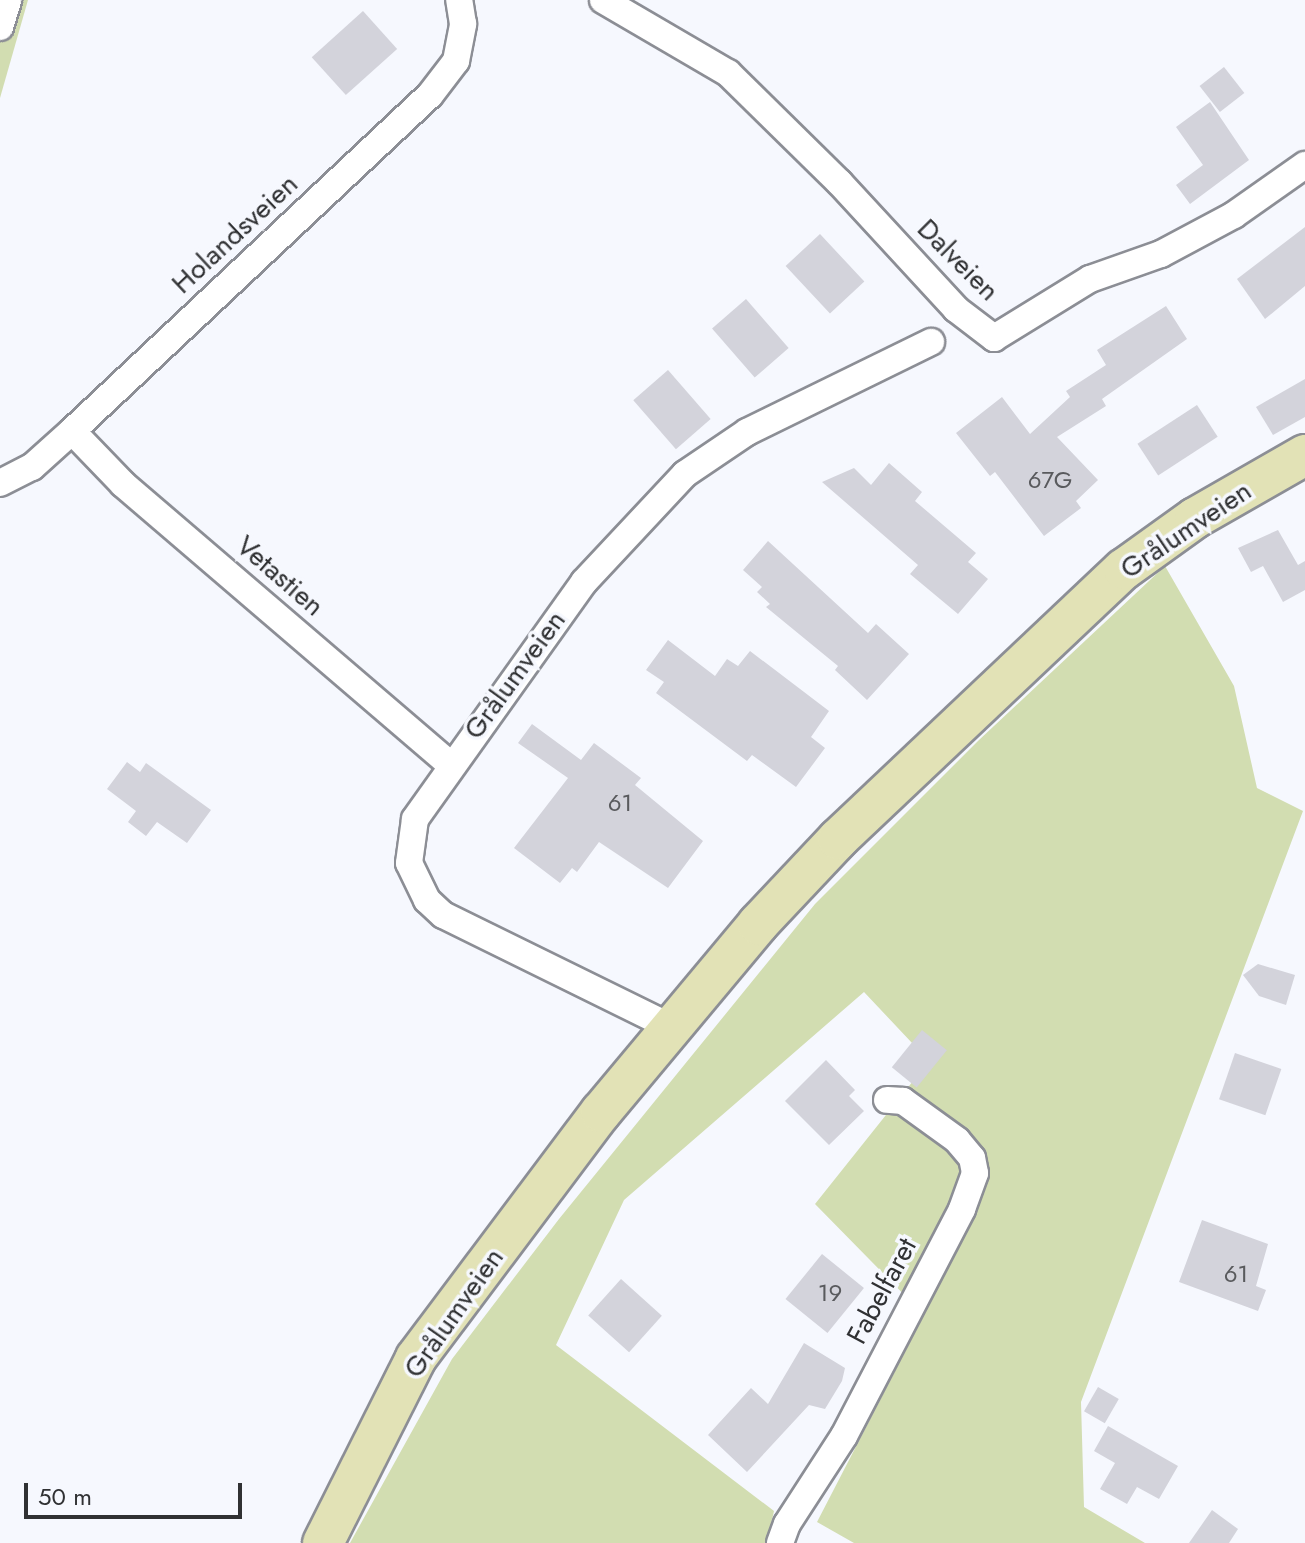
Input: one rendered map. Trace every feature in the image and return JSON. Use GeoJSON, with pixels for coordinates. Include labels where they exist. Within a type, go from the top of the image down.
{"type":"FeatureCollection","features":[{"type":"Feature","properties":{"kind":"main road","name":"Grålumveien"},"geometry":{"type":"LineString","coordinates":[[323,1543],[416,1358],[601,1112],[675,1029],[758,924],[838,839],[1071,615],[1155,544],[1305,455]]}},
{"type":"Feature","properties":{"kind":"street"},"geometry":{"type":"LineString","coordinates":[[0,27],[8,0]]}},
{"type":"Feature","properties":{"kind":"street","name":"Holandsveien"},"geometry":{"type":"LineString","coordinates":[[0,483],[32,467],[72,431],[430,95],[456,61],[463,24],[459,0]]}},
{"type":"Feature","properties":{"kind":"street","name":"Dalveien"},"geometry":{"type":"LineString","coordinates":[[603,0],[728,73],[839,182],[956,309],[994,338],[1090,279],[1161,254],[1234,215],[1305,165]]}},
{"type":"Feature","properties":{"kind":"street","name":"Grålumveien"},"geometry":{"type":"LineString","coordinates":[[675,1029],[443,915],[427,900],[409,863],[415,819],[584,582],[685,474],[747,432],[931,342]]}},
{"type":"Feature","properties":{"kind":"street","name":"Vetastien"},"geometry":{"type":"LineString","coordinates":[[72,431],[123,484],[451,765]]}},
{"type":"Feature","properties":{"kind":"street","name":"Fabelfaret"},"geometry":{"type":"LineString","coordinates":[[780,1543],[787,1524],[844,1436],[962,1209],[975,1173],[972,1158],[957,1140],[903,1101],[887,1100]]}},
{"type":"Feature","properties":{"kind":"green space"},"geometry":{"type":"Polygon","coordinates":[[[0,0],[28,0],[0,98],[0,0]]]}},
{"type":"Feature","properties":{"kind":"green space"},"geometry":{"type":"Polygon","coordinates":[[[1165,566],[1234,686],[1257,788],[1303,811],[1081,1402],[1084,1507],[1145,1543],[854,1543],[817,1522],[924,1315],[815,1204],[929,1061],[864,992],[624,1200],[556,1345],[774,1511],[767,1543],[350,1543],[452,1359],[559,1219],[815,904],[979,740],[1165,566]]]}},
{"type":"Feature","properties":{"kind":"building"},"geometry":{"type":"Polygon","coordinates":[[[363,11],[397,49],[346,95],[312,57],[363,11]]]}},
{"type":"Feature","properties":{"kind":"building"},"geometry":{"type":"Polygon","coordinates":[[[1224,67],[1244,93],[1220,112],[1200,86],[1224,67]]]}},
{"type":"Feature","properties":{"kind":"building"},"geometry":{"type":"Polygon","coordinates":[[[1210,102],[1249,160],[1190,204],[1176,185],[1203,165],[1176,127],[1210,102]]]}},
{"type":"Feature","properties":{"kind":"building"},"geometry":{"type":"Polygon","coordinates":[[[1305,227],[1305,286],[1265,319],[1237,279],[1305,227]]]}},
{"type":"Feature","properties":{"kind":"building"},"geometry":{"type":"Polygon","coordinates":[[[820,234],[864,282],[830,314],[786,266],[820,234]]]}},
{"type":"Feature","properties":{"kind":"building"},"geometry":{"type":"Polygon","coordinates":[[[746,299],[789,348],[755,378],[712,329],[746,299]]]}},
{"type":"Feature","properties":{"kind":"building"},"geometry":{"type":"Polygon","coordinates":[[[1166,306],[1187,339],[1102,399],[1106,406],[1057,437],[1098,480],[1076,501],[1081,508],[1044,536],[995,472],[990,476],[956,433],[1002,397],[1030,434],[1070,397],[1066,391],[1106,365],[1097,350],[1166,306]]]}},
{"type":"Feature","properties":{"kind":"building"},"geometry":{"type":"Polygon","coordinates":[[[668,370],[711,419],[676,449],[633,400],[668,370]]]}},
{"type":"Feature","properties":{"kind":"building"},"geometry":{"type":"Polygon","coordinates":[[[1305,379],[1305,417],[1273,435],[1256,407],[1305,379]]]}},
{"type":"Feature","properties":{"kind":"building"},"geometry":{"type":"Polygon","coordinates":[[[1197,405],[1218,437],[1158,476],[1137,444],[1197,405]]]}},
{"type":"Feature","properties":{"kind":"building"},"geometry":{"type":"Polygon","coordinates":[[[889,463],[922,492],[915,501],[976,553],[968,562],[988,579],[958,614],[910,574],[918,565],[822,482],[854,468],[871,485],[889,463]]]}},
{"type":"Feature","properties":{"kind":"building"},"geometry":{"type":"Polygon","coordinates":[[[1278,530],[1298,565],[1305,561],[1305,590],[1283,602],[1263,566],[1251,572],[1238,548],[1278,530]]]}},
{"type":"Feature","properties":{"kind":"building"},"geometry":{"type":"Polygon","coordinates":[[[768,541],[868,633],[876,624],[909,654],[867,700],[835,670],[838,666],[766,607],[770,604],[757,592],[762,587],[743,570],[768,541]]]}},
{"type":"Feature","properties":{"kind":"building"},"geometry":{"type":"Polygon","coordinates":[[[668,640],[715,676],[727,659],[738,666],[750,651],[829,711],[811,737],[825,748],[796,787],[752,755],[747,761],[656,693],[664,682],[646,670],[668,640]]]}},
{"type":"Feature","properties":{"kind":"building"},"geometry":{"type":"Polygon","coordinates":[[[532,724],[581,760],[594,743],[641,778],[635,785],[703,841],[668,888],[599,842],[577,872],[572,868],[560,883],[514,848],[568,778],[518,743],[532,724]]]}},
{"type":"Feature","properties":{"kind":"building"},"geometry":{"type":"Polygon","coordinates":[[[127,762],[140,772],[146,763],[211,810],[187,843],[157,822],[146,836],[128,822],[136,811],[107,789],[127,762]]]}},
{"type":"Feature","properties":{"kind":"building"},"geometry":{"type":"Polygon","coordinates":[[[1258,964],[1295,975],[1286,1005],[1259,996],[1243,975],[1258,964]]]}},
{"type":"Feature","properties":{"kind":"building"},"geometry":{"type":"Polygon","coordinates":[[[922,1030],[947,1050],[917,1087],[892,1067],[922,1030]]]}},
{"type":"Feature","properties":{"kind":"building"},"geometry":{"type":"Polygon","coordinates":[[[1235,1053],[1281,1069],[1265,1115],[1219,1099],[1235,1053]]]}},
{"type":"Feature","properties":{"kind":"building"},"geometry":{"type":"Polygon","coordinates":[[[826,1060],[855,1090],[849,1096],[864,1111],[829,1145],[785,1101],[826,1060]]]}},
{"type":"Feature","properties":{"kind":"building"},"geometry":{"type":"Polygon","coordinates":[[[1202,1220],[1268,1244],[1256,1286],[1266,1290],[1258,1311],[1179,1282],[1202,1220]]]}},
{"type":"Feature","properties":{"kind":"building"},"geometry":{"type":"Polygon","coordinates":[[[822,1254],[864,1288],[827,1333],[785,1299],[822,1254]]]}},
{"type":"Feature","properties":{"kind":"building"},"geometry":{"type":"Polygon","coordinates":[[[621,1279],[662,1316],[629,1352],[588,1315],[621,1279]]]}},
{"type":"Feature","properties":{"kind":"building"},"geometry":{"type":"Polygon","coordinates":[[[804,1343],[845,1368],[842,1381],[825,1409],[809,1405],[747,1472],[708,1435],[751,1388],[768,1404],[804,1343]]]}},
{"type":"Feature","properties":{"kind":"building"},"geometry":{"type":"Polygon","coordinates":[[[1098,1387],[1119,1399],[1105,1423],[1084,1411],[1098,1387]]]}},
{"type":"Feature","properties":{"kind":"building"},"geometry":{"type":"Polygon","coordinates":[[[1108,1426],[1178,1466],[1159,1499],[1137,1487],[1127,1504],[1100,1489],[1115,1463],[1094,1451],[1108,1426]]]}},
{"type":"Feature","properties":{"kind":"building"},"geometry":{"type":"Polygon","coordinates":[[[1212,1510],[1238,1529],[1229,1543],[1189,1543],[1212,1510]]]}}]}
